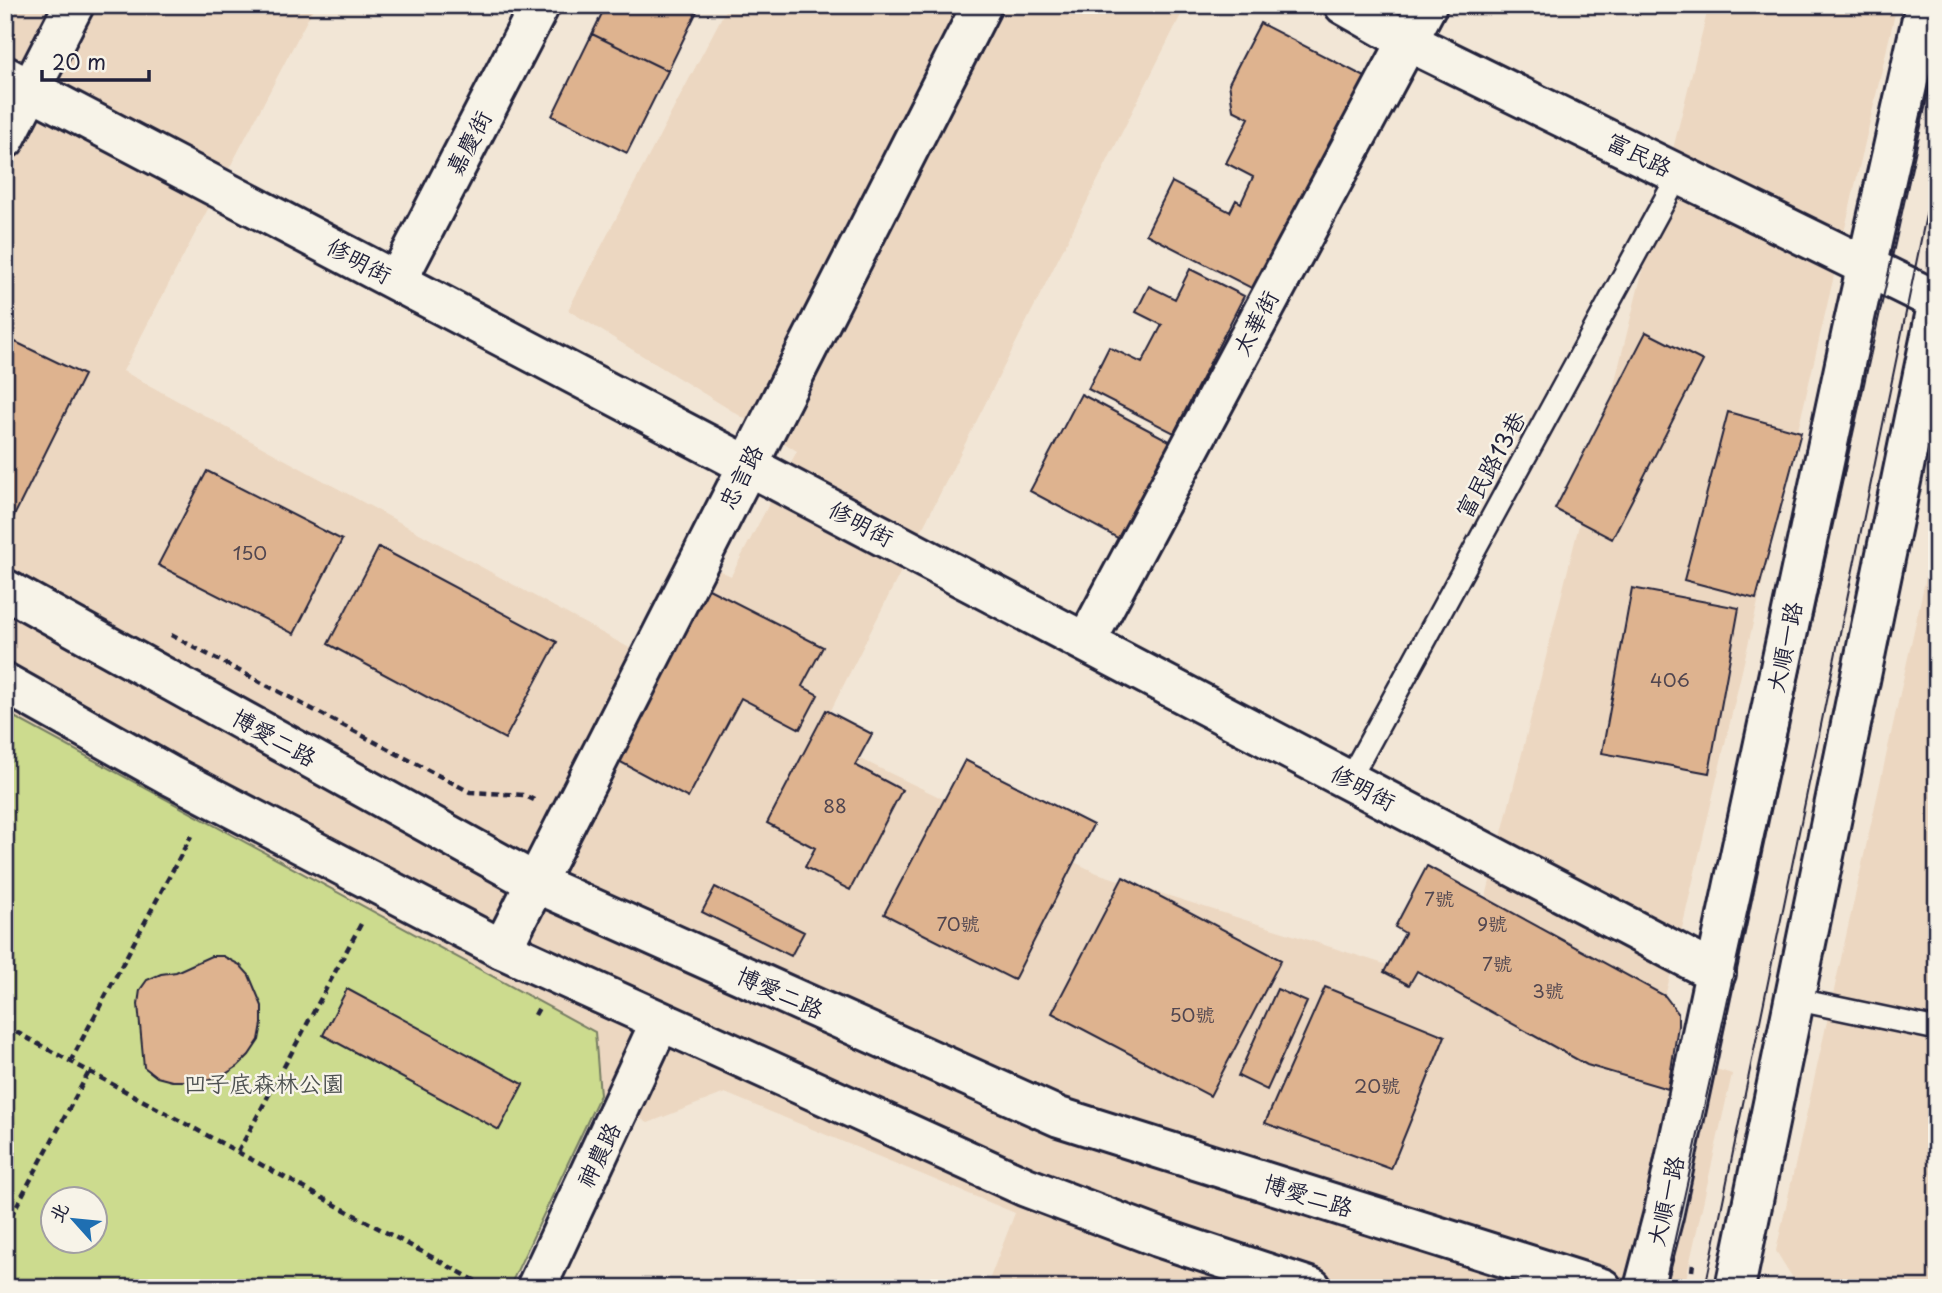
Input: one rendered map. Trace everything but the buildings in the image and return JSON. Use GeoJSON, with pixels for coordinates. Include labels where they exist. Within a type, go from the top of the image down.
{"type":"FeatureCollection","features":[{"type":"Feature","properties":{"kind":"street"},"geometry":{"type":"LineString","coordinates":[[5,139],[18,83],[74,5]]}},
{"type":"Feature","properties":{"kind":"street","name":"嘉慶街"},"geometry":{"type":"LineString","coordinates":[[397,281],[540,5]]}},
{"type":"Feature","properties":{"kind":"street","name":"忠言路"},"geometry":{"type":"LineString","coordinates":[[502,949],[982,5]]}},
{"type":"Feature","properties":{"kind":"street","name":"富民路"},"geometry":{"type":"LineString","coordinates":[[1344,5],[1407,41],[1937,300]]}},
{"type":"Feature","properties":{"kind":"street","name":"太華街"},"geometry":{"type":"LineString","coordinates":[[1086,642],[1427,5]]}},
{"type":"Feature","properties":{"kind":"street","name":"大順一路"},"geometry":{"type":"LineString","coordinates":[[1643,1288],[1663,1216],[1925,5]]}},
{"type":"Feature","properties":{"kind":"street","name":"修明街"},"geometry":{"type":"LineString","coordinates":[[18,83],[1716,973]]}},
{"type":"Feature","properties":{"kind":"street"},"geometry":{"type":"LineString","coordinates":[[1735,1288],[1937,306]]}},
{"type":"Feature","properties":{"kind":"street","name":"博愛二路"},"geometry":{"type":"LineString","coordinates":[[5,589],[534,883],[1059,1117],[1602,1288]]}},
{"type":"Feature","properties":{"kind":"street"},"geometry":{"type":"LineString","coordinates":[[5,684],[169,775],[502,949],[1026,1187],[1158,1237],[1312,1288]]}},
{"type":"Feature","properties":{"kind":"street","name":"神農路"},"geometry":{"type":"LineString","coordinates":[[536,1288],[660,1022]]}},
{"type":"Feature","properties":{"kind":"lane","name":"富民路13巷"},"geometry":{"type":"LineString","coordinates":[[1349,780],[1679,174]]}},
{"type":"Feature","properties":{"kind":"lane"},"geometry":{"type":"LineString","coordinates":[[1794,999],[1937,1029]]}},
{"type":"Feature","properties":{"kind":"path"},"geometry":{"type":"LineString","coordinates":[[164,631],[470,792],[524,795]]}},
{"type":"Feature","properties":{"kind":"path"},"geometry":{"type":"LineString","coordinates":[[70,1062],[191,836]]}},
{"type":"Feature","properties":{"kind":"path"},"geometry":{"type":"LineString","coordinates":[[238,1152],[361,924]]}},
{"type":"Feature","properties":{"kind":"path"},"geometry":{"type":"LineString","coordinates":[[5,1026],[489,1288]]}},
{"type":"Feature","properties":{"kind":"path"},"geometry":{"type":"LineString","coordinates":[[5,1227],[89,1072]]}},
{"type":"Feature","properties":{"kind":"path"},"geometry":{"type":"LineString","coordinates":[[1692,1270],[1693,1263]]}},
{"type":"Feature","properties":{"kind":"shaded area"},"geometry":{"type":"Polygon","coordinates":[[[5,5],[315,5],[123,371],[635,651],[710,566],[731,576],[797,451],[568,310],[728,5],[1186,5],[817,738],[1097,873],[1463,989],[1709,5],[1897,5],[1652,1049],[1732,1074],[1684,1288],[986,1288],[1015,1213],[725,1093],[648,1123],[600,1095],[594,1032],[5,712],[5,5]]]}},
{"type":"Feature","properties":{"kind":"shaded area"},"geometry":{"type":"Polygon","coordinates":[[[1937,527],[1937,1288],[1799,1288],[1776,1251],[1937,527]]]}},
{"type":"Feature","properties":{"kind":"green space","name":"凹子底森林公園"},"geometry":{"type":"Polygon","coordinates":[[[5,712],[595,1032],[600,1095],[509,1288],[5,1288],[5,712]]]}},
{"type":"Feature","properties":{"kind":"tram line"},"geometry":{"type":"LineString","coordinates":[[1664,1288],[1937,54]]}},
{"type":"Feature","properties":{"kind":"tram line"},"geometry":{"type":"LineString","coordinates":[[1705,1288],[1937,162]]}}]}
